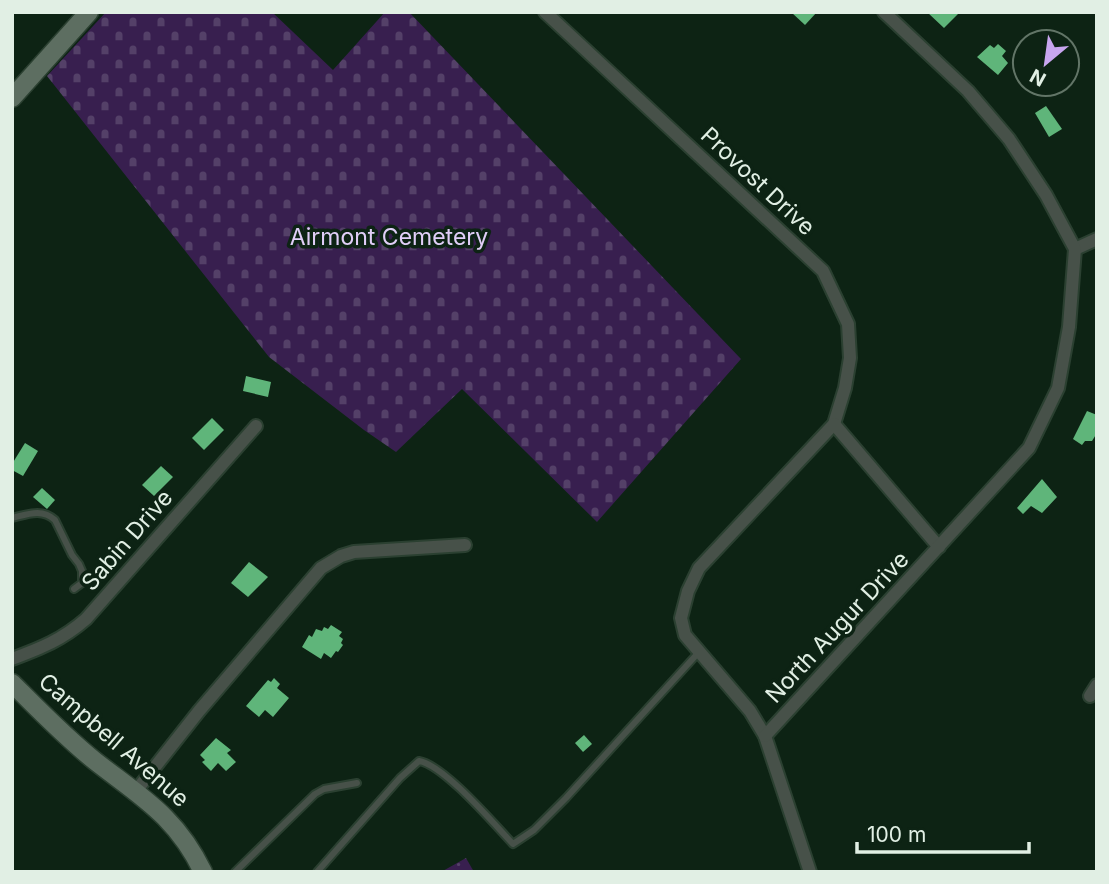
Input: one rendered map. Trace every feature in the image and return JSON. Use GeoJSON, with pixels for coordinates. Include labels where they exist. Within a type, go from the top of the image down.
{"type":"FeatureCollection","features":[{"type":"Feature","properties":{"kind":"street"},"geometry":{"type":"LineString","coordinates":[[15,90],[89,12]]}},
{"type":"Feature","properties":{"kind":"street","name":"Provost Drive"},"geometry":{"type":"LineString","coordinates":[[545,12],[823,271],[848,324],[850,358],[845,388],[834,424]]}},
{"type":"Feature","properties":{"kind":"street"},"geometry":{"type":"LineString","coordinates":[[884,12],[968,91],[1009,139],[1046,195],[1075,249],[1097,239]]}},
{"type":"Feature","properties":{"kind":"street","name":"North Augur Drive"},"geometry":{"type":"LineString","coordinates":[[765,736],[1029,448],[1058,388],[1069,327],[1075,249]]}},
{"type":"Feature","properties":{"kind":"street"},"geometry":{"type":"LineString","coordinates":[[810,872],[765,736],[750,711],[685,635],[681,618],[688,591],[699,568],[834,424],[939,547]]}},
{"type":"Feature","properties":{"kind":"street","name":"Sabin Drive"},"geometry":{"type":"LineString","coordinates":[[12,659],[53,643],[69,634],[86,619],[256,426]]}},
{"type":"Feature","properties":{"kind":"street"},"geometry":{"type":"LineString","coordinates":[[136,791],[199,711],[321,568],[354,552],[465,545]]}},
{"type":"Feature","properties":{"kind":"street","name":"Campbell Avenue"},"geometry":{"type":"LineString","coordinates":[[12,683],[54,727],[152,803],[176,827],[203,872]]}},
{"type":"Feature","properties":{"kind":"lane"},"geometry":{"type":"LineString","coordinates":[[12,518],[34,512],[48,515],[55,520],[82,571],[82,583],[74,589]]}},
{"type":"Feature","properties":{"kind":"lane"},"geometry":{"type":"LineString","coordinates":[[317,872],[400,778],[419,761],[426,762],[441,772],[513,844],[525,837],[566,798],[699,652]]}},
{"type":"Feature","properties":{"kind":"lane"},"geometry":{"type":"LineString","coordinates":[[235,872],[315,794],[324,789],[357,783]]}},
{"type":"Feature","properties":{"kind":"green space","name":"Airmont Cemetery"},"geometry":{"type":"Polygon","coordinates":[[[106,12],[272,12],[333,70],[385,12],[409,12],[741,359],[597,522],[462,389],[396,452],[269,357],[47,76],[106,12]]]}},
{"type":"Feature","properties":{"kind":"green space"},"geometry":{"type":"Polygon","coordinates":[[[466,858],[474,872],[441,872],[466,858]]]}},
{"type":"Feature","properties":{"kind":"building"},"geometry":{"type":"Polygon","coordinates":[[[791,12],[817,12],[805,25],[791,12]]]}},
{"type":"Feature","properties":{"kind":"building"},"geometry":{"type":"Polygon","coordinates":[[[927,12],[960,12],[944,28],[927,12]]]}},
{"type":"Feature","properties":{"kind":"building"},"geometry":{"type":"Polygon","coordinates":[[[998,44],[1006,51],[1002,56],[1008,63],[998,75],[977,57],[990,45],[994,48],[998,44]]]}},
{"type":"Feature","properties":{"kind":"building"},"geometry":{"type":"Polygon","coordinates":[[[1046,106],[1062,129],[1049,137],[1035,113],[1046,106]]]}},
{"type":"Feature","properties":{"kind":"building"},"geometry":{"type":"Polygon","coordinates":[[[246,376],[271,382],[268,397],[243,391],[246,376]]]}},
{"type":"Feature","properties":{"kind":"building"},"geometry":{"type":"Polygon","coordinates":[[[1087,411],[1097,415],[1097,433],[1092,441],[1085,441],[1082,445],[1073,439],[1087,411]]]}},
{"type":"Feature","properties":{"kind":"building"},"geometry":{"type":"Polygon","coordinates":[[[212,418],[224,430],[204,450],[192,438],[212,418]]]}},
{"type":"Feature","properties":{"kind":"building"},"geometry":{"type":"Polygon","coordinates":[[[25,443],[38,451],[23,476],[12,470],[12,464],[25,443]]]}},
{"type":"Feature","properties":{"kind":"building"},"geometry":{"type":"Polygon","coordinates":[[[161,466],[173,477],[154,496],[142,485],[161,466]]]}},
{"type":"Feature","properties":{"kind":"building"},"geometry":{"type":"Polygon","coordinates":[[[1042,479],[1057,497],[1042,513],[1031,506],[1023,514],[1017,508],[1042,479]]]}},
{"type":"Feature","properties":{"kind":"building"},"geometry":{"type":"Polygon","coordinates":[[[42,488],[55,500],[47,509],[33,497],[42,488]]]}},
{"type":"Feature","properties":{"kind":"building"},"geometry":{"type":"Polygon","coordinates":[[[249,562],[268,577],[248,597],[231,583],[249,562]]]}},
{"type":"Feature","properties":{"kind":"building"},"geometry":{"type":"Polygon","coordinates":[[[331,625],[342,632],[339,636],[343,639],[343,645],[331,658],[324,653],[321,659],[302,647],[316,629],[322,631],[324,627],[328,629],[331,625]]]}},
{"type":"Feature","properties":{"kind":"building"},"geometry":{"type":"Polygon","coordinates":[[[274,678],[280,684],[277,688],[289,698],[273,717],[265,710],[259,717],[246,706],[268,680],[271,682],[274,678]]]}},
{"type":"Feature","properties":{"kind":"building"},"geometry":{"type":"Polygon","coordinates":[[[584,735],[592,744],[583,752],[575,743],[584,735]]]}},
{"type":"Feature","properties":{"kind":"building"},"geometry":{"type":"Polygon","coordinates":[[[216,738],[231,750],[227,753],[236,762],[226,771],[218,763],[211,771],[202,762],[205,760],[200,755],[216,738]]]}}]}
